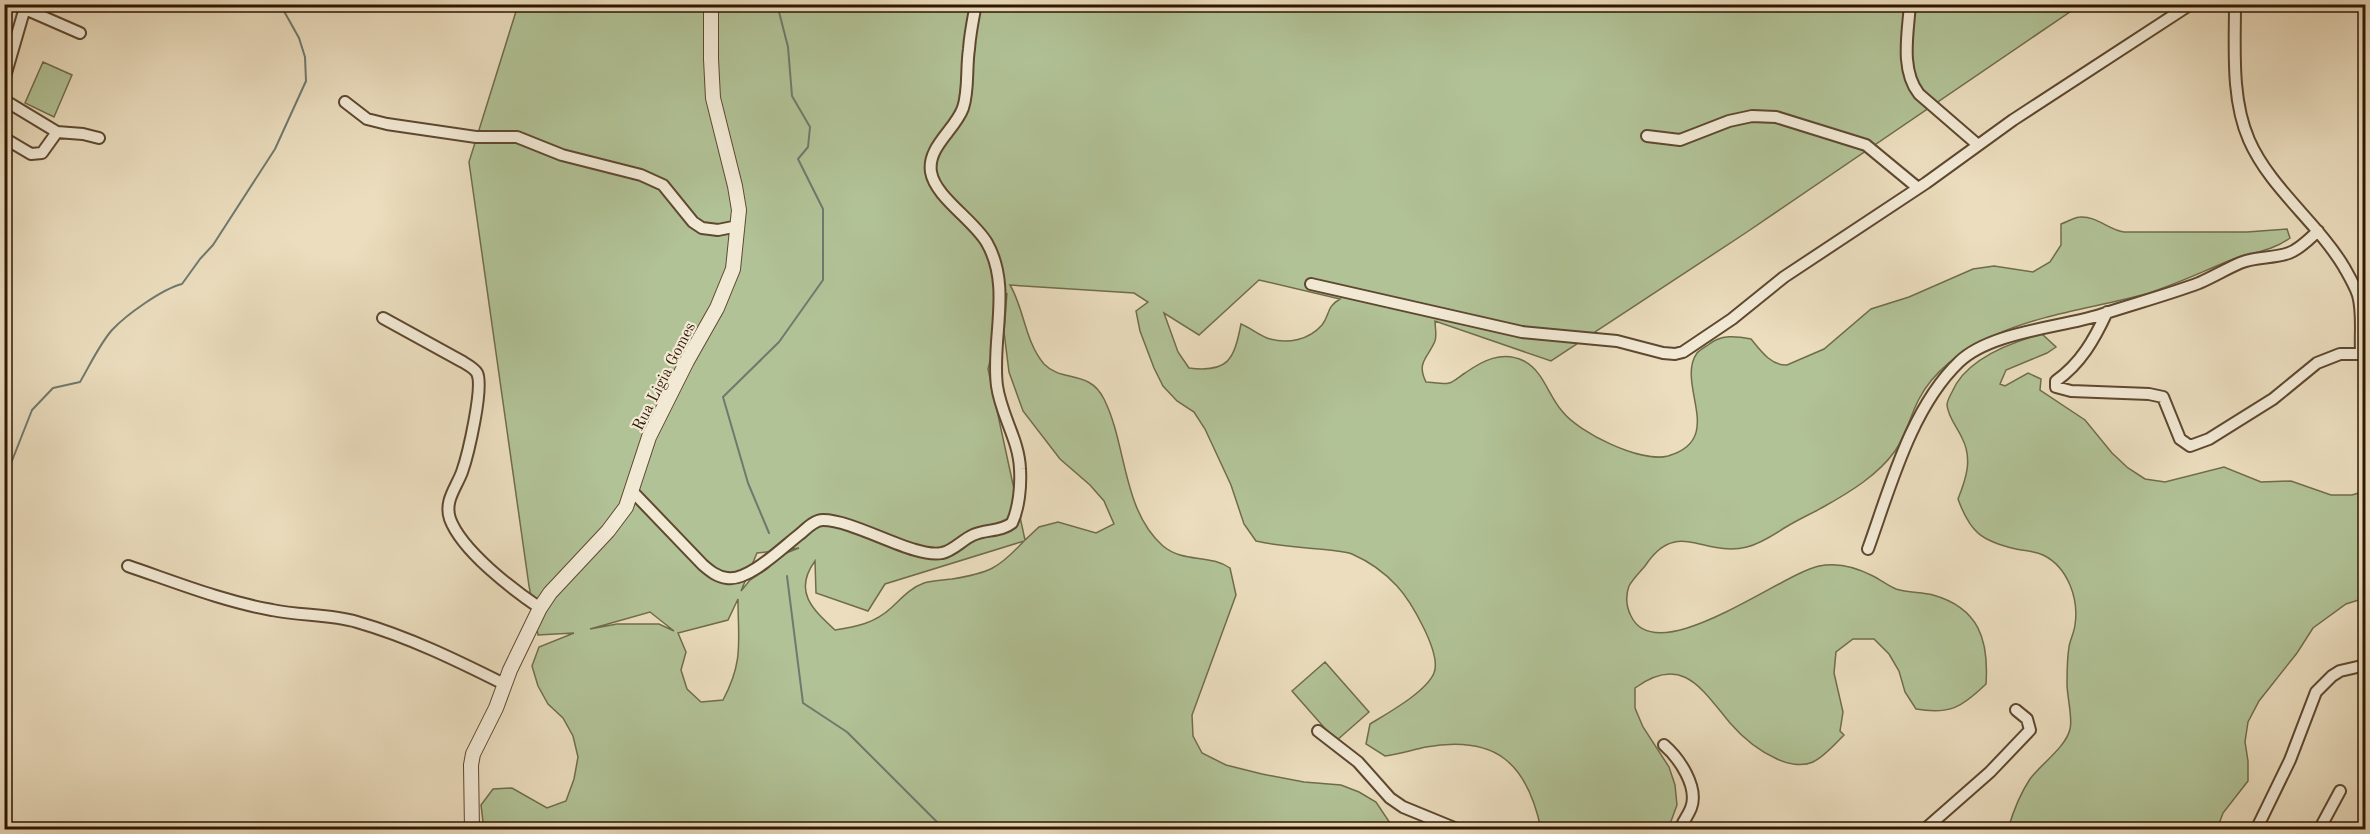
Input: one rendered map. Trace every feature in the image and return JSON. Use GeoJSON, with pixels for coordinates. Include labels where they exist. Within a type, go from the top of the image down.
{"type":"FeatureCollection","features":[{"type":"Feature","properties":{"kind":"street","name":"Rua Ligia Gomes"},"geometry":{"type":"LineString","coordinates":[[472,830],[471,765],[473,754],[496,708],[504,684],[540,608],[550,593],[608,531],[626,507],[649,437],[726,288],[733,269],[739,210],[713,98],[711,4]]}},
{"type":"Feature","properties":{"kind":"street"},"geometry":{"type":"LineString","coordinates":[[632,491],[703,565],[716,575],[729,579],[754,570],[809,527],[823,520],[866,531],[930,554],[940,554],[974,534],[1002,529],[1012,523],[1017,509],[1020,469],[1014,441],[1002,412],[997,387],[996,335],[1000,292],[997,269],[987,243],[940,191],[930,170],[935,150],[962,111],[976,4]]}},
{"type":"Feature","properties":{"kind":"street"},"geometry":{"type":"LineString","coordinates":[[1910,4],[1907,60],[1912,86],[1978,145]]}},
{"type":"Feature","properties":{"kind":"street"},"geometry":{"type":"LineString","coordinates":[[2107,312],[2094,341],[2079,362],[2056,381],[2056,387],[2071,391],[2149,394],[2163,398],[2180,439],[2190,446],[2209,439],[2273,399],[2316,363],[2340,354],[2364,350],[2358,296],[2337,257],[2263,166],[2248,139],[2240,106],[2236,67],[2235,8],[2225,4]]}},
{"type":"Feature","properties":{"kind":"street"},"geometry":{"type":"LineString","coordinates":[[1311,284],[1522,332],[1617,341],[1675,354],[1692,347],[1760,298],[1784,277],[2109,57],[2190,5]]}},
{"type":"Feature","properties":{"kind":"street"},"geometry":{"type":"LineString","coordinates":[[4,80],[26,7],[80,33]]}},
{"type":"Feature","properties":{"kind":"street"},"geometry":{"type":"LineString","coordinates":[[4,100],[57,132],[99,138]]}},
{"type":"Feature","properties":{"kind":"street"},"geometry":{"type":"LineString","coordinates":[[345,102],[368,118],[387,124],[477,137],[517,137],[562,155],[641,176],[663,185],[693,222],[702,228],[718,230],[738,226]]}},
{"type":"Feature","properties":{"kind":"street"},"geometry":{"type":"LineString","coordinates":[[1647,136],[1680,140],[1729,121],[1752,116],[1776,117],[1866,145],[1918,188]]}},
{"type":"Feature","properties":{"kind":"street"},"geometry":{"type":"LineString","coordinates":[[4,138],[32,154],[42,153],[57,132]]}},
{"type":"Feature","properties":{"kind":"street"},"geometry":{"type":"LineString","coordinates":[[1868,549],[1912,433],[1932,395],[1961,360],[1979,348],[2010,336],[2062,326],[2201,282],[2251,259],[2288,254],[2297,250],[2318,231]]}},
{"type":"Feature","properties":{"kind":"street"},"geometry":{"type":"LineString","coordinates":[[383,318],[463,362],[473,368],[477,374],[479,382],[477,404],[463,468],[449,499],[450,518],[458,534],[485,564],[503,581],[540,608]]}},
{"type":"Feature","properties":{"kind":"street"},"geometry":{"type":"LineString","coordinates":[[128,566],[258,608],[343,618],[373,626],[428,647],[504,684]]}},
{"type":"Feature","properties":{"kind":"street"},"geometry":{"type":"LineString","coordinates":[[2256,830],[2290,760],[2316,692],[2340,671],[2366,665]]}},
{"type":"Feature","properties":{"kind":"street"},"geometry":{"type":"LineString","coordinates":[[1924,830],[1990,772],[2030,730],[2027,719],[2016,710]]}},
{"type":"Feature","properties":{"kind":"street"},"geometry":{"type":"LineString","coordinates":[[1318,731],[1358,762],[1390,798],[1403,807],[1459,830]]}},
{"type":"Feature","properties":{"kind":"street"},"geometry":{"type":"LineString","coordinates":[[1664,745],[1682,762],[1692,793],[1691,808],[1680,830]]}},
{"type":"Feature","properties":{"kind":"street"},"geometry":{"type":"LineString","coordinates":[[2319,830],[2340,791]]}},
{"type":"Feature","properties":{"kind":"green space"},"geometry":{"type":"Polygon","coordinates":[[[518,5],[2080,5],[1747,232],[1551,361],[1435,321],[1435,341],[1424,360],[1422,370],[1426,382],[1449,383],[1493,358],[1516,358],[1524,361],[1536,371],[1557,405],[1570,420],[1596,437],[1627,451],[1656,457],[1668,456],[1685,448],[1694,437],[1697,424],[1691,380],[1692,366],[1697,353],[1713,341],[1723,337],[1751,339],[1771,360],[1787,365],[1824,349],[1871,309],[1909,297],[1973,269],[1994,266],[2033,272],[2050,262],[2061,245],[2061,224],[2078,217],[2086,217],[2124,232],[2247,232],[2287,229],[2290,238],[2276,246],[2231,260],[2153,291],[2031,322],[1983,340],[1951,361],[1933,378],[1919,399],[1895,451],[1880,468],[1854,489],[1747,547],[1717,548],[1680,541],[1668,544],[1657,552],[1631,583],[1627,594],[1627,605],[1631,616],[1645,630],[1666,633],[1692,626],[1720,615],[1801,573],[1819,566],[1840,565],[1867,573],[1896,589],[1933,595],[1961,608],[1971,617],[1983,640],[1986,668],[1986,684],[1962,704],[1938,711],[1916,709],[1905,692],[1899,671],[1889,654],[1874,639],[1853,639],[1836,652],[1834,673],[1843,712],[1840,731],[1844,735],[1817,760],[1799,765],[1781,761],[1752,744],[1735,729],[1710,698],[1689,680],[1678,675],[1666,674],[1651,678],[1635,688],[1635,708],[1643,727],[1669,767],[1675,785],[1677,805],[1670,824],[1671,829],[1541,829],[1535,806],[1517,771],[1504,759],[1489,750],[1472,745],[1450,744],[1385,756],[1366,744],[1370,724],[1415,695],[1434,673],[1435,664],[1429,640],[1417,614],[1403,593],[1382,572],[1349,553],[1256,541],[1244,524],[1231,485],[1205,429],[1194,412],[1177,401],[1163,386],[1154,368],[1140,331],[1136,311],[1148,302],[1134,293],[1010,285],[1033,346],[1044,364],[1051,370],[1091,384],[1104,399],[1117,436],[1132,496],[1150,531],[1163,546],[1179,555],[1214,561],[1230,568],[1236,595],[1192,715],[1193,736],[1202,753],[1226,765],[1262,774],[1304,782],[1341,785],[1359,792],[1376,802],[1394,829],[905,830],[895,828],[856,831],[821,825],[812,830],[484,830],[481,805],[493,789],[512,788],[547,808],[566,801],[574,779],[578,757],[573,736],[563,718],[548,704],[538,686],[532,666],[539,647],[574,633],[538,635],[529,586],[469,162],[518,5]],[[1259,280],[1199,335],[1164,313],[1178,352],[1189,368],[1202,369],[1221,366],[1227,361],[1232,355],[1241,324],[1270,339],[1298,340],[1317,330],[1332,305],[1340,299],[1259,280]],[[1007,293],[988,369],[1025,540],[1039,527],[1058,522],[1096,533],[1114,524],[1104,501],[1090,485],[1060,459],[1023,411],[1009,372],[1004,332],[1007,293]],[[1024,541],[885,584],[868,611],[816,593],[815,561],[806,581],[806,590],[813,607],[835,630],[865,624],[891,608],[919,585],[984,572],[1000,564],[1024,541]],[[799,548],[757,553],[741,591],[750,580],[767,569],[781,555],[799,548]],[[738,599],[728,620],[678,633],[686,652],[681,670],[687,689],[701,702],[723,700],[737,662],[738,599]],[[650,612],[590,629],[617,624],[659,624],[674,631],[650,612]]]}},
{"type":"Feature","properties":{"kind":"green space"},"geometry":{"type":"Polygon","coordinates":[[[43,62],[72,75],[54,117],[25,103],[43,62]]]}},
{"type":"Feature","properties":{"kind":"green space"},"geometry":{"type":"Polygon","coordinates":[[[2042,334],[2056,347],[2006,370],[2000,384],[2005,386],[2028,373],[2041,379],[2040,390],[2085,420],[2112,453],[2128,468],[2145,479],[2165,482],[2224,467],[2261,482],[2291,481],[2331,495],[2352,495],[2365,491],[2365,598],[2346,604],[2313,628],[2297,653],[2259,701],[2248,722],[2245,742],[2248,781],[2223,813],[2217,829],[2008,829],[2026,785],[2068,736],[2071,719],[2067,666],[2075,625],[2075,605],[2070,585],[2052,560],[2037,553],[2004,546],[1985,538],[1967,520],[1958,499],[1966,476],[1967,454],[1947,405],[1959,380],[1967,370],[1990,354],[2016,342],[2042,334]]]}},
{"type":"Feature","properties":{"kind":"green space"},"geometry":{"type":"Polygon","coordinates":[[[1325,662],[1369,712],[1336,741],[1292,691],[1325,662]]]}},
{"type":"Feature","properties":{"kind":"waterway"},"geometry":{"type":"LineString","coordinates":[[4,481],[32,410],[53,388],[80,382],[107,336],[126,317],[155,297],[182,284],[213,245],[275,149],[306,81],[305,57],[299,38],[280,4]]}},
{"type":"Feature","properties":{"kind":"waterway"},"geometry":{"type":"LineString","coordinates":[[769,533],[748,483],[723,397],[779,342],[823,280],[823,209],[798,159],[808,147],[810,127],[792,96],[788,47],[777,4]]}},
{"type":"Feature","properties":{"kind":"waterway"},"geometry":{"type":"LineString","coordinates":[[787,576],[803,703],[847,732],[945,830]]}}]}
